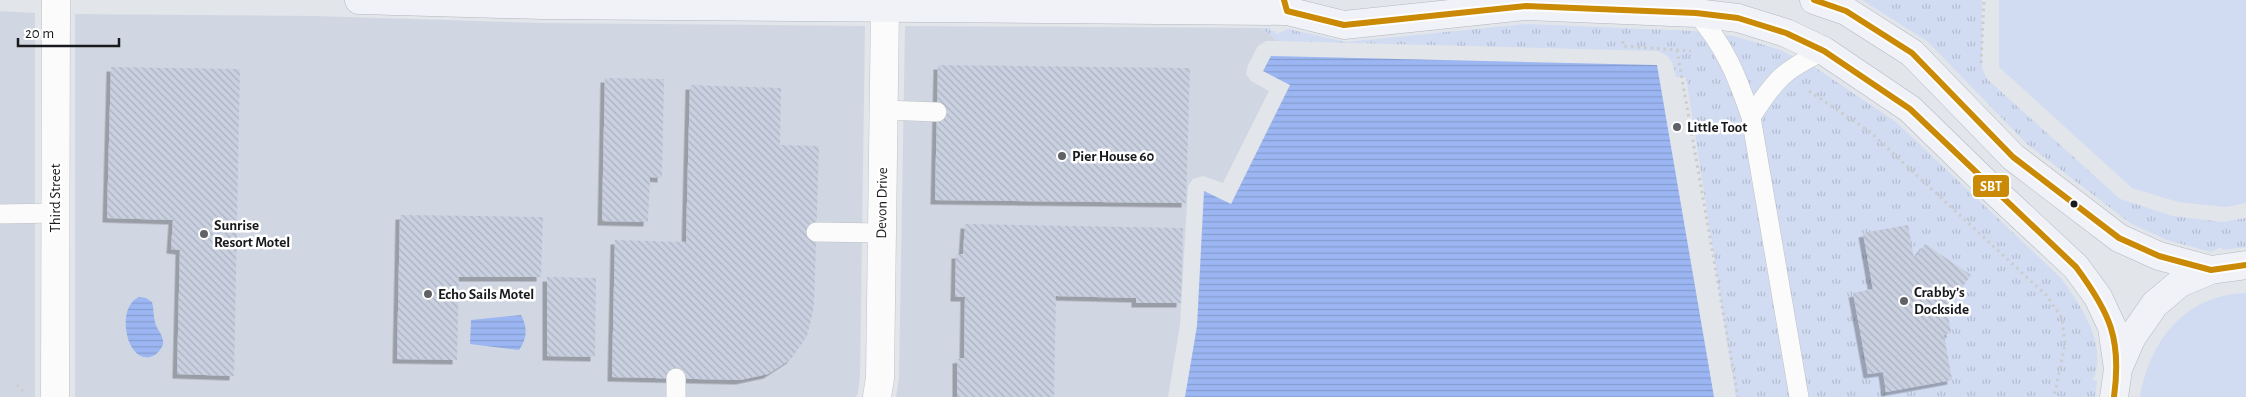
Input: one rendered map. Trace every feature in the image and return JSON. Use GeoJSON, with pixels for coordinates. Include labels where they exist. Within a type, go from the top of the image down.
{"type":"FeatureCollection","features":[{"type":"Feature","properties":{"kind":"main road"},"geometry":{"type":"LineString","coordinates":[[358,0],[885,8],[914,4],[1287,11],[1344,25],[1526,6],[1696,13],[1738,18],[1786,32],[1824,51],[1910,109],[2076,267],[2098,297],[2112,326],[2118,370]]}},
{"type":"Feature","properties":{"kind":"main road"},"geometry":{"type":"LineString","coordinates":[[1287,11],[1317,0]]}},
{"type":"Feature","properties":{"kind":"main road"},"geometry":{"type":"LineString","coordinates":[[1814,0],[1846,11],[1912,52],[2013,157],[2119,238],[2159,256],[2211,270]]}},
{"type":"Feature","properties":{"kind":"main road"},"geometry":{"type":"LineString","coordinates":[[2114,397],[2118,370],[2132,337],[2154,304],[2180,283],[2211,270],[2246,265]]}},
{"type":"Feature","properties":{"kind":"street","name":"Third Street"},"geometry":{"type":"LineString","coordinates":[[56,0],[56,397]]}},
{"type":"Feature","properties":{"kind":"street","name":"Devon Drive"},"geometry":{"type":"LineString","coordinates":[[877,397],[880,378],[885,8]]}},
{"type":"Feature","properties":{"kind":"lane"},"geometry":{"type":"LineString","coordinates":[[1696,13],[1714,34],[1727,57],[1740,84],[1751,117],[1799,397]]}},
{"type":"Feature","properties":{"kind":"lane"},"geometry":{"type":"LineString","coordinates":[[1751,117],[1783,74],[1802,61],[1824,51]]}},
{"type":"Feature","properties":{"kind":"lane"},"geometry":{"type":"LineString","coordinates":[[884,110],[937,112]]}},
{"type":"Feature","properties":{"kind":"lane"},"geometry":{"type":"LineString","coordinates":[[0,214],[55,213]]}},
{"type":"Feature","properties":{"kind":"lane"},"geometry":{"type":"LineString","coordinates":[[816,232],[882,233]]}},
{"type":"Feature","properties":{"kind":"lane"},"geometry":{"type":"LineString","coordinates":[[676,378],[676,397]]}},
{"type":"Feature","properties":{"kind":"path"},"geometry":{"type":"LineString","coordinates":[[1981,63],[1984,0]]}},
{"type":"Feature","properties":{"kind":"path"},"geometry":{"type":"LineString","coordinates":[[1623,46],[1677,50],[1727,57]]}},
{"type":"Feature","properties":{"kind":"path"},"geometry":{"type":"LineString","coordinates":[[1677,50],[1738,397]]}},
{"type":"Feature","properties":{"kind":"path"},"geometry":{"type":"LineString","coordinates":[[1783,74],[1870,132],[2046,295],[2062,318],[2065,344],[2054,397]]}},
{"type":"Feature","properties":{"kind":"path"},"geometry":{"type":"LineString","coordinates":[[17,385],[24,392]]}},
{"type":"Feature","properties":{"kind":"shaded area"},"geometry":{"type":"Polygon","coordinates":[[[0,11],[35,13],[35,397],[0,397],[0,11]]]}},
{"type":"Feature","properties":{"kind":"shaded area"},"geometry":{"type":"Polygon","coordinates":[[[75,14],[314,16],[542,23],[865,26],[860,377],[858,393],[856,397],[75,397],[75,14]]]}},
{"type":"Feature","properties":{"kind":"shaded area"},"geometry":{"type":"Polygon","coordinates":[[[905,26],[1261,28],[1278,41],[1266,41],[1258,46],[1248,65],[1246,74],[1251,81],[1269,91],[1223,183],[1203,176],[1193,179],[1188,186],[1180,325],[1168,397],[896,397],[899,378],[905,26]]]}},
{"type":"Feature","properties":{"kind":"green space"},"geometry":{"type":"Polygon","coordinates":[[[1862,0],[1982,0],[1982,68],[1987,79],[2120,199],[2173,216],[2223,222],[2246,218],[2246,247],[2223,250],[2221,247],[2211,252],[2167,240],[2130,223],[2027,144],[1927,41],[1862,0]]]}},
{"type":"Feature","properties":{"kind":"green space"},"geometry":{"type":"Polygon","coordinates":[[[1999,0],[2246,0],[2246,203],[2226,207],[2178,202],[2132,188],[1999,67],[1999,0]]]}},
{"type":"Feature","properties":{"kind":"green space"},"geometry":{"type":"Polygon","coordinates":[[[1526,24],[1694,31],[1733,36],[1778,49],[1813,66],[1896,122],[2061,278],[2084,313],[2095,339],[2097,366],[2093,380],[2097,381],[2095,397],[1736,397],[1686,77],[1676,77],[1673,64],[1666,55],[1657,51],[1278,41],[1261,28],[1270,28],[1276,34],[1288,29],[1346,42],[1526,24]]]}},
{"type":"Feature","properties":{"kind":"green space"},"geometry":{"type":"Polygon","coordinates":[[[2246,293],[2246,397],[2140,397],[2152,357],[2174,324],[2188,312],[2205,302],[2224,296],[2246,293]]]}},
{"type":"Feature","properties":{"kind":"water"},"geometry":{"type":"Polygon","coordinates":[[[1271,56],[1657,65],[1714,397],[1185,397],[1197,326],[1204,191],[1231,204],[1290,85],[1263,71],[1271,56]]]}},
{"type":"Feature","properties":{"kind":"water"},"geometry":{"type":"Polygon","coordinates":[[[139,297],[146,298],[152,302],[156,325],[163,340],[158,353],[145,357],[137,354],[131,346],[127,335],[127,312],[131,303],[139,297]]]}},
{"type":"Feature","properties":{"kind":"water"},"geometry":{"type":"Polygon","coordinates":[[[521,315],[526,333],[524,342],[519,350],[470,344],[471,320],[521,315]]]}},
{"type":"Feature","properties":{"kind":"building","name":"Pier House 60"},"geometry":{"type":"Polygon","coordinates":[[[938,65],[1190,68],[1186,203],[935,200],[938,65]]]}},
{"type":"Feature","properties":{"kind":"building","name":"Sunrise Resort Motel"},"geometry":{"type":"Polygon","coordinates":[[[111,67],[240,69],[234,376],[177,374],[180,250],[171,249],[173,220],[107,218],[111,67]]]}},
{"type":"Feature","properties":{"kind":"building"},"geometry":{"type":"Polygon","coordinates":[[[605,78],[664,79],[662,178],[650,177],[648,222],[602,221],[605,78]]]}},
{"type":"Feature","properties":{"kind":"building"},"geometry":{"type":"Polygon","coordinates":[[[690,85],[781,88],[780,145],[819,146],[814,307],[807,336],[791,359],[768,374],[740,380],[612,377],[615,240],[686,242],[690,85]]]}},
{"type":"Feature","properties":{"kind":"building","name":"Echo Sails Motel"},"geometry":{"type":"Polygon","coordinates":[[[400,215],[543,217],[541,277],[459,277],[457,360],[397,359],[400,215]]]}},
{"type":"Feature","properties":{"kind":"building"},"geometry":{"type":"Polygon","coordinates":[[[965,224],[1183,228],[1181,303],[1136,303],[1136,298],[1056,296],[1054,397],[957,397],[957,359],[964,358],[965,297],[955,297],[956,254],[963,254],[965,224]]]}},
{"type":"Feature","properties":{"kind":"building","name":"Crabby’s Dockside"},"geometry":{"type":"Polygon","coordinates":[[[1908,225],[1914,259],[1925,244],[1971,275],[1947,309],[1951,333],[1944,335],[1952,380],[1886,392],[1883,372],[1868,374],[1853,293],[1873,289],[1863,233],[1908,225]]]}},
{"type":"Feature","properties":{"kind":"building"},"geometry":{"type":"Polygon","coordinates":[[[547,277],[596,278],[595,357],[547,356],[547,277]]]}},
{"type":"Feature","properties":{"kind":"transit line","name":"SBT"},"geometry":{"type":"LineString","coordinates":[[1284,0],[1287,11],[1344,25],[1526,6],[1696,13],[1738,18],[1786,33],[1824,51],[1910,109],[2076,267],[2088,283],[2111,328],[2116,359],[2114,397]]}},
{"type":"Feature","properties":{"kind":"transit line","name":"SBT"},"geometry":{"type":"LineString","coordinates":[[1814,0],[1846,11],[1912,53],[2013,157],[2119,238],[2159,256],[2211,270],[2246,265]]}},
{"type":"Feature","properties":{"kind":"place","name":"Little Toot"},"geometry":{"type":"Point","coordinates":[1677,127]}},
{"type":"Feature","properties":{"kind":"place","name":"Pier House 60"},"geometry":{"type":"Point","coordinates":[1062,156]}},
{"type":"Feature","properties":{"kind":"place","name":"Sunrise Resort Motel"},"geometry":{"type":"Point","coordinates":[204,234]}},
{"type":"Feature","properties":{"kind":"place","name":"Echo Sails Motel"},"geometry":{"type":"Point","coordinates":[428,294]}},
{"type":"Feature","properties":{"kind":"place","name":"Crabby’s Dockside"},"geometry":{"type":"Point","coordinates":[1904,301]}}]}
